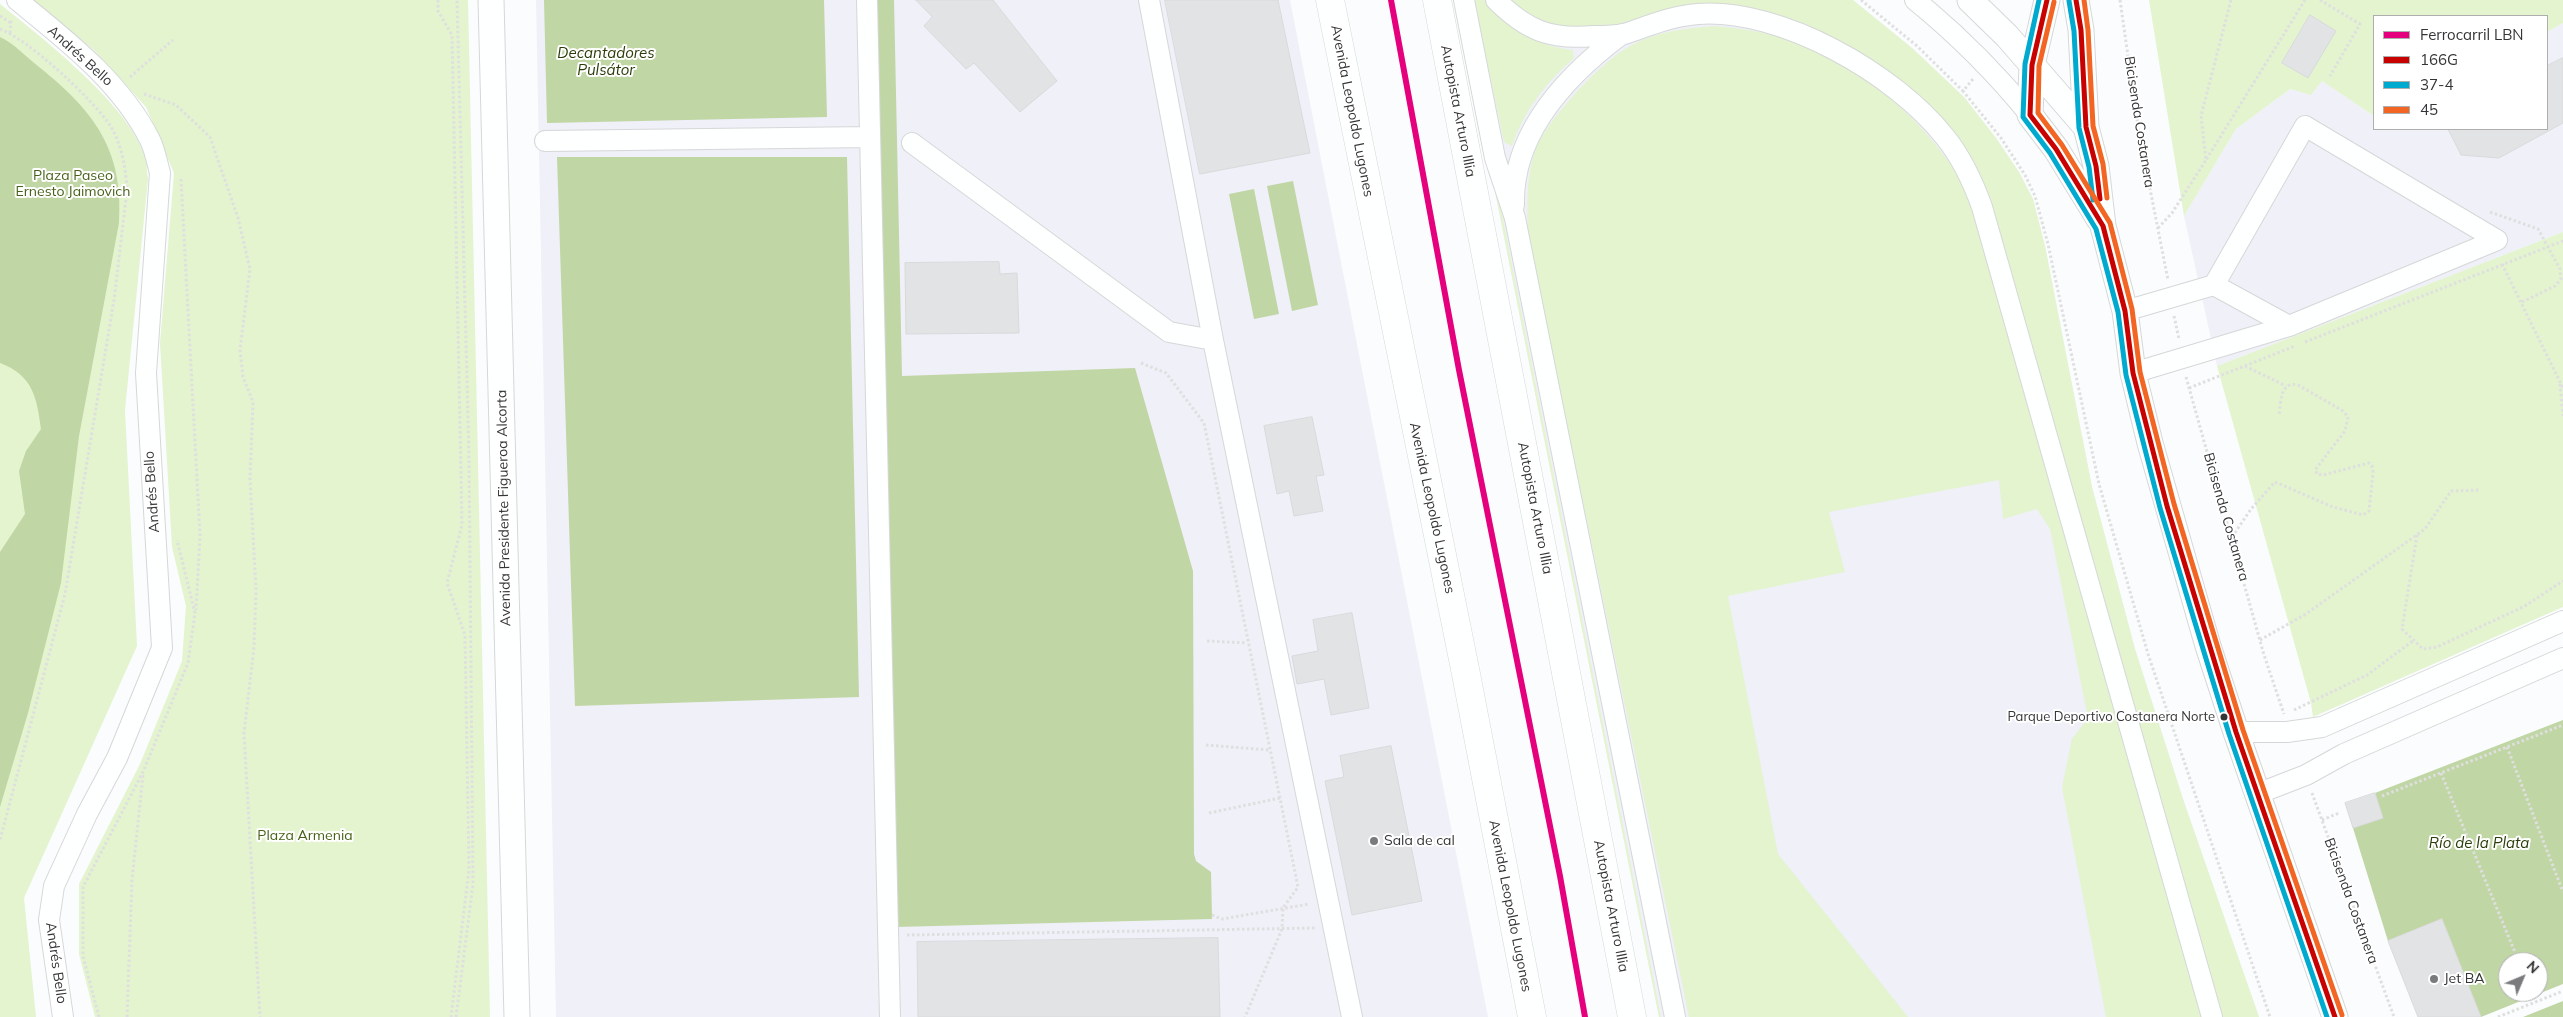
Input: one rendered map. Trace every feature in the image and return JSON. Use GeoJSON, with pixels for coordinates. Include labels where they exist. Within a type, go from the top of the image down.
{"type":"FeatureCollection","features":[{"type":"Feature","properties":{"kind":"highway","name":"Avenida Leopoldo Lugones"},"geometry":{"type":"LineString","coordinates":[[1330,0],[1466,674],[1532,1017]]}},
{"type":"Feature","properties":{"kind":"highway","name":"Autopista Arturo Illia"},"geometry":{"type":"LineString","coordinates":[[1437,0],[1632,1017]]}},
{"type":"Feature","properties":{"kind":"main road","name":"Avenida Presidente Figueroa Alcorta"},"geometry":{"type":"LineString","coordinates":[[491,0],[517,1017]]}},
{"type":"Feature","properties":{"kind":"main road"},"geometry":{"type":"LineString","coordinates":[[1970,0],[2007,36],[2086,127]]}},
{"type":"Feature","properties":{"kind":"main road"},"geometry":{"type":"LineString","coordinates":[[2047,0],[2032,65],[2030,115],[2056,149],[2103,226]]}},
{"type":"Feature","properties":{"kind":"main road"},"geometry":{"type":"LineString","coordinates":[[2076,0],[2081,30],[2086,127],[2096,166],[2103,226],[2125,311],[2133,372],[2167,506],[2236,732],[2335,1017]]}},
{"type":"Feature","properties":{"kind":"street"},"geometry":{"type":"LineString","coordinates":[[867,0],[890,1017]]}},
{"type":"Feature","properties":{"kind":"street"},"geometry":{"type":"LineString","coordinates":[[1149,0],[1213,340],[1352,1017]]}},
{"type":"Feature","properties":{"kind":"street"},"geometry":{"type":"LineString","coordinates":[[1464,0],[1495,158],[1515,218],[1675,1017]]}},
{"type":"Feature","properties":{"kind":"street"},"geometry":{"type":"LineString","coordinates":[[1496,0],[1524,24],[1555,36],[1572,38],[1622,34],[1667,20],[1698,14],[1725,15],[1752,20],[1800,34],[1835,50],[1887,84],[1929,119],[1959,157],[1982,207],[2212,1017]]}},
{"type":"Feature","properties":{"kind":"street"},"geometry":{"type":"LineString","coordinates":[[1914,0],[1948,27],[1987,64],[2030,115]]}},
{"type":"Feature","properties":{"kind":"street","name":"Andrés Bello"},"geometry":{"type":"LineString","coordinates":[[21,4],[98,70],[117,89],[136,114],[151,142],[160,173],[146,373],[162,648],[117,758],[87,814],[54,886],[49,920],[63,1017]]}},
{"type":"Feature","properties":{"kind":"street"},"geometry":{"type":"LineString","coordinates":[[1515,218],[1514,188],[1520,158],[1534,126],[1546,106],[1576,71],[1622,34]]}},
{"type":"Feature","properties":{"kind":"street"},"geometry":{"type":"LineString","coordinates":[[2125,311],[2214,285],[2305,126],[2497,240],[2289,326],[2133,372]]}},
{"type":"Feature","properties":{"kind":"street"},"geometry":{"type":"LineString","coordinates":[[545,141],[870,138]]}},
{"type":"Feature","properties":{"kind":"street"},"geometry":{"type":"LineString","coordinates":[[912,142],[1169,332],[1213,340]]}},
{"type":"Feature","properties":{"kind":"street"},"geometry":{"type":"LineString","coordinates":[[2214,285],[2289,326]]}},
{"type":"Feature","properties":{"kind":"street"},"geometry":{"type":"LineString","coordinates":[[2236,732],[2287,723],[2322,727],[2563,621]]}},
{"type":"Feature","properties":{"kind":"street"},"geometry":{"type":"LineString","coordinates":[[2257,794],[2306,775],[2344,754],[2563,658]]}},
{"type":"Feature","properties":{"kind":"path"},"geometry":{"type":"LineString","coordinates":[[438,0],[438,11],[452,35],[462,525],[447,583],[465,635],[469,870],[452,1017]]}},
{"type":"Feature","properties":{"kind":"path"},"geometry":{"type":"LineString","coordinates":[[456,1017],[473,884],[469,456],[457,0]]}},
{"type":"Feature","properties":{"kind":"path"},"geometry":{"type":"LineString","coordinates":[[1861,0],[1917,46],[1963,91],[2001,138],[2036,196],[2099,484],[2148,654],[2270,1017]]}},
{"type":"Feature","properties":{"kind":"path","name":"Bicisenda Costanera"},"geometry":{"type":"LineString","coordinates":[[2120,0],[2139,133],[2182,358],[2260,640],[2287,723]]}},
{"type":"Feature","properties":{"kind":"path"},"geometry":{"type":"LineString","coordinates":[[2206,160],[2201,116],[2231,0]]}},
{"type":"Feature","properties":{"kind":"path"},"geometry":{"type":"LineString","coordinates":[[2158,228],[2172,213],[2206,160],[2304,0]]}},
{"type":"Feature","properties":{"kind":"path"},"geometry":{"type":"LineString","coordinates":[[2320,0],[2360,24],[2330,76]]}},
{"type":"Feature","properties":{"kind":"path"},"geometry":{"type":"LineString","coordinates":[[0,16],[11,23]]}},
{"type":"Feature","properties":{"kind":"path"},"geometry":{"type":"LineString","coordinates":[[0,30],[10,33],[40,56],[99,112],[112,128],[126,173],[127,190],[114,300],[65,594],[0,840]]}},
{"type":"Feature","properties":{"kind":"path"},"geometry":{"type":"LineString","coordinates":[[117,89],[173,40]]}},
{"type":"Feature","properties":{"kind":"path"},"geometry":{"type":"LineString","coordinates":[[1963,91],[1987,64]]}},
{"type":"Feature","properties":{"kind":"path"},"geometry":{"type":"LineString","coordinates":[[139,92],[176,105],[210,137],[238,218],[250,269],[240,350],[243,378],[253,402],[250,479],[256,590],[254,647],[244,733],[260,1017]]}},
{"type":"Feature","properties":{"kind":"path"},"geometry":{"type":"LineString","coordinates":[[180,173],[200,536],[195,614]]}},
{"type":"Feature","properties":{"kind":"path"},"geometry":{"type":"LineString","coordinates":[[2189,388],[2563,241]]}},
{"type":"Feature","properties":{"kind":"path"},"geometry":{"type":"LineString","coordinates":[[2502,264],[2563,388]]}},
{"type":"Feature","properties":{"kind":"path"},"geometry":{"type":"LineString","coordinates":[[1141,363],[1166,373],[1204,423],[1247,643],[1298,887],[1283,908],[1282,928],[1245,1017]]}},
{"type":"Feature","properties":{"kind":"path"},"geometry":{"type":"LineString","coordinates":[[2245,366],[2286,386]]}},
{"type":"Feature","properties":{"kind":"path"},"geometry":{"type":"LineString","coordinates":[[2560,380],[2563,416]]}},
{"type":"Feature","properties":{"kind":"path"},"geometry":{"type":"LineString","coordinates":[[2231,537],[2251,509],[2275,482],[2333,507],[2363,515],[2369,511],[2373,472],[2372,466],[2369,463],[2323,475],[2317,474],[2314,470],[2345,430],[2348,417],[2343,411],[2298,385],[2291,383],[2286,386],[2279,415]]}},
{"type":"Feature","properties":{"kind":"path"},"geometry":{"type":"LineString","coordinates":[[2260,640],[2306,614],[2425,529],[2451,491],[2480,490]]}},
{"type":"Feature","properties":{"kind":"path"},"geometry":{"type":"LineString","coordinates":[[2417,535],[2402,629],[2422,649],[2437,647],[2525,606],[2563,581]]}},
{"type":"Feature","properties":{"kind":"path"},"geometry":{"type":"LineString","coordinates":[[2287,723],[2311,703],[2366,675],[2414,640]]}},
{"type":"Feature","properties":{"kind":"path"},"geometry":{"type":"LineString","coordinates":[[1207,641],[1247,643]]}},
{"type":"Feature","properties":{"kind":"path"},"geometry":{"type":"LineString","coordinates":[[2382,796],[2563,725]]}},
{"type":"Feature","properties":{"kind":"path"},"geometry":{"type":"LineString","coordinates":[[1206,745],[1270,750]]}},
{"type":"Feature","properties":{"kind":"path"},"geometry":{"type":"LineString","coordinates":[[2507,747],[2563,892]]}},
{"type":"Feature","properties":{"kind":"path"},"geometry":{"type":"LineString","coordinates":[[127,1017],[132,880],[143,772]]}},
{"type":"Feature","properties":{"kind":"path"},"geometry":{"type":"LineString","coordinates":[[2442,773],[2515,952]]}},
{"type":"Feature","properties":{"kind":"path","name":"Bicisenda Costanera"},"geometry":{"type":"LineString","coordinates":[[2306,775],[2394,1017]]}},
{"type":"Feature","properties":{"kind":"path"},"geometry":{"type":"LineString","coordinates":[[1209,814],[1280,798]]}},
{"type":"Feature","properties":{"kind":"path"},"geometry":{"type":"LineString","coordinates":[[2322,820],[2339,813]]}},
{"type":"Feature","properties":{"kind":"path"},"geometry":{"type":"LineString","coordinates":[[1212,915],[1222,919],[1328,901]]}},
{"type":"Feature","properties":{"kind":"path"},"geometry":{"type":"LineString","coordinates":[[888,935],[1334,928]]}},
{"type":"Feature","properties":{"kind":"path"},"geometry":{"type":"LineString","coordinates":[[2498,1017],[2563,991]]}},
{"type":"Feature","properties":{"kind":"shaded area"},"geometry":{"type":"Polygon","coordinates":[[[536,0],[1290,0],[1488,1017],[556,1017],[536,0]]]}},
{"type":"Feature","properties":{"kind":"shaded area"},"geometry":{"type":"Polygon","coordinates":[[[1457,0],[1853,0],[1912,48],[1964,97],[1996,138],[2019,172],[2033,199],[2045,246],[2092,487],[2135,649],[2184,802],[2259,1017],[1659,1017],[1457,0]]]}},
{"type":"Feature","properties":{"kind":"shaded area"},"geometry":{"type":"Polygon","coordinates":[[[2563,23],[2563,232],[2217,366],[2184,216],[2236,129],[2290,89],[2311,95],[2322,81],[2373,115],[2373,130],[2548,130],[2548,31],[2563,23]]]}},
{"type":"Feature","properties":{"kind":"green space","name":"Plaza Armenia"},"geometry":{"type":"Polygon","coordinates":[[[32,0],[468,0],[490,1017],[95,1017],[79,954],[79,884],[140,764],[182,661],[186,606],[172,547],[160,343],[174,173],[146,107],[94,50],[32,0]]]}},
{"type":"Feature","properties":{"kind":"green space"},"geometry":{"type":"Polygon","coordinates":[[[1457,0],[1490,154],[1661,1017],[1659,1017],[1457,0]]]}},
{"type":"Feature","properties":{"kind":"green space"},"geometry":{"type":"Polygon","coordinates":[[[1474,0],[1484,0],[1503,18],[1524,33],[1547,44],[1573,50],[1574,58],[1545,87],[1529,109],[1512,146],[1504,142],[1474,0]]]}},
{"type":"Feature","properties":{"kind":"green space"},"geometry":{"type":"Polygon","coordinates":[[[1508,0],[1853,0],[1912,48],[1964,97],[1996,138],[2019,172],[2033,199],[2045,246],[2092,487],[2135,649],[2184,802],[2259,1017],[2221,1017],[1980,175],[1824,35],[1657,14],[1618,24],[1576,31],[1541,24],[1508,0]]]}},
{"type":"Feature","properties":{"kind":"green space"},"geometry":{"type":"Polygon","coordinates":[[[2149,0],[2563,0],[2563,23],[2548,31],[2548,15],[2373,15],[2373,115],[2322,81],[2311,95],[2290,89],[2236,129],[2184,216],[2149,0]]]}},
{"type":"Feature","properties":{"kind":"green space","name":"Plaza Paseo Ernesto Jaimovich"},"geometry":{"type":"Polygon","coordinates":[[[0,4],[61,54],[105,96],[137,139],[146,160],[148,179],[125,410],[137,646],[24,898],[36,1017],[0,1017],[0,4]]]}},
{"type":"Feature","properties":{"kind":"green space"},"geometry":{"type":"Polygon","coordinates":[[[1717,26],[1762,32],[1794,41],[1830,56],[1854,71],[1877,87],[1920,126],[1955,170],[1969,193],[2203,1017],[2106,1017],[2062,787],[2072,739],[2088,718],[2050,529],[2037,509],[2003,519],[1999,480],[1829,512],[1845,572],[1728,596],[1778,854],[1908,1017],[1689,1017],[1528,234],[1527,203],[1532,161],[1541,138],[1563,108],[1606,63],[1620,52],[1652,36],[1673,31],[1717,26]]]}},
{"type":"Feature","properties":{"kind":"green space"},"geometry":{"type":"Polygon","coordinates":[[[2563,232],[2563,607],[2313,717],[2311,703],[2217,366],[2563,232]]]}},
{"type":"Feature","properties":{"kind":"water","name":"Decantadores Pulsátor"},"geometry":{"type":"Polygon","coordinates":[[[544,0],[824,0],[827,117],[547,123],[544,0]]]}},
{"type":"Feature","properties":{"kind":"water"},"geometry":{"type":"Polygon","coordinates":[[[876,0],[894,0],[902,376],[1135,368],[1193,571],[1194,854],[1196,861],[1211,872],[1212,919],[895,927],[876,0]]]}},
{"type":"Feature","properties":{"kind":"water"},"geometry":{"type":"Polygon","coordinates":[[[0,37],[58,83],[90,116],[102,134],[116,174],[119,197],[119,223],[79,436],[61,583],[28,713],[0,807],[0,552],[25,514],[19,471],[26,451],[41,429],[38,407],[31,389],[20,374],[0,363],[0,37]]]}},
{"type":"Feature","properties":{"kind":"water"},"geometry":{"type":"Polygon","coordinates":[[[557,157],[847,157],[859,697],[575,706],[557,157]]]}},
{"type":"Feature","properties":{"kind":"water"},"geometry":{"type":"Polygon","coordinates":[[[1293,181],[1318,305],[1292,311],[1267,186],[1293,181]]]}},
{"type":"Feature","properties":{"kind":"water"},"geometry":{"type":"Polygon","coordinates":[[[1254,189],[1279,314],[1254,319],[1229,194],[1254,189]]]}},
{"type":"Feature","properties":{"kind":"water","name":"Río de la Plata"},"geometry":{"type":"Polygon","coordinates":[[[2563,720],[2563,1017],[2481,1017],[2442,919],[2388,941],[2353,828],[2383,818],[2375,793],[2563,720]]]}},
{"type":"Feature","properties":{"kind":"pier"},"geometry":{"type":"Polygon","coordinates":[[[2563,984],[2563,1001],[2523,1017],[2481,1017],[2518,1002],[2548,1002],[2548,990],[2563,984]]]}},
{"type":"Feature","properties":{"kind":"building"},"geometry":{"type":"Polygon","coordinates":[[[916,0],[993,0],[1057,81],[1020,112],[974,63],[966,69],[924,26],[932,17],[916,0]]]}},
{"type":"Feature","properties":{"kind":"building"},"geometry":{"type":"Polygon","coordinates":[[[1165,0],[1278,0],[1310,153],[1200,174],[1165,0]]]}},
{"type":"Feature","properties":{"kind":"building"},"geometry":{"type":"Polygon","coordinates":[[[2310,15],[2336,31],[2308,78],[2282,63],[2310,15]]]}},
{"type":"Feature","properties":{"kind":"building"},"geometry":{"type":"Polygon","coordinates":[[[2563,58],[2563,123],[2499,158],[2461,155],[2448,130],[2548,130],[2548,66],[2563,58]]]}},
{"type":"Feature","properties":{"kind":"building"},"geometry":{"type":"Polygon","coordinates":[[[999,262],[1000,274],[1017,273],[1019,333],[906,334],[905,263],[999,262]]]}},
{"type":"Feature","properties":{"kind":"building"},"geometry":{"type":"Polygon","coordinates":[[[1312,417],[1324,475],[1316,476],[1323,511],[1294,516],[1289,491],[1277,494],[1264,426],[1312,417]]]}},
{"type":"Feature","properties":{"kind":"building"},"geometry":{"type":"Polygon","coordinates":[[[1352,613],[1369,708],[1331,715],[1324,679],[1297,684],[1292,656],[1318,651],[1313,620],[1352,613]]]}},
{"type":"Feature","properties":{"kind":"building","name":"Sala de cal"},"geometry":{"type":"Polygon","coordinates":[[[1391,746],[1422,901],[1352,915],[1325,781],[1344,777],[1340,756],[1391,746]]]}},
{"type":"Feature","properties":{"kind":"building"},"geometry":{"type":"Polygon","coordinates":[[[2375,793],[2383,818],[2353,828],[2345,803],[2375,793]]]}},
{"type":"Feature","properties":{"kind":"building","name":"Jet BA"},"geometry":{"type":"Polygon","coordinates":[[[2442,919],[2481,1017],[2418,1017],[2388,941],[2442,919]]]}},
{"type":"Feature","properties":{"kind":"building"},"geometry":{"type":"Polygon","coordinates":[[[1218,938],[1220,1017],[918,1017],[917,942],[1218,938]]]}},
{"type":"Feature","properties":{"kind":"rail line","name":"LBN"},"geometry":{"type":"LineString","coordinates":[[1391,0],[1459,370],[1560,876],[1585,1017]]}},
{"type":"Feature","properties":{"kind":"transit line","name":"37-4"},"geometry":{"type":"LineString","coordinates":[[2039,0],[2025,64],[2023,117],[2050,153],[2096,229],[2118,312],[2126,375],[2160,508],[2229,734],[2327,1017]]}},
{"type":"Feature","properties":{"kind":"transit line","name":"166G"},"geometry":{"type":"LineString","coordinates":[[2047,0],[2032,65],[2030,115],[2056,149],[2103,226],[2125,311],[2133,373],[2167,506],[2236,732],[2335,1017]]}},
{"type":"Feature","properties":{"kind":"transit line","name":"166G"},"geometry":{"type":"LineString","coordinates":[[2076,0],[2081,30],[2086,127],[2096,166],[2100,199]]}},
{"type":"Feature","properties":{"kind":"transit line","name":"45"},"geometry":{"type":"LineString","coordinates":[[2084,0],[2088,30],[2093,126],[2103,164],[2107,198]]}},
{"type":"Feature","properties":{"kind":"transit line","name":"37-4"},"geometry":{"type":"LineString","coordinates":[[2069,1],[2074,31],[2079,128],[2089,167],[2093,200]]}},
{"type":"Feature","properties":{"kind":"transit line","name":"45"},"geometry":{"type":"LineString","coordinates":[[2054,2],[2039,66],[2038,113],[2062,145],[2110,223],[2132,309],[2140,372],[2174,504],[2243,730],[2342,1015]]}},
{"type":"Feature","properties":{"kind":"place","name":"Parque Deportivo Costanera Norte"},"geometry":{"type":"Point","coordinates":[2224,717]}},
{"type":"Feature","properties":{"kind":"place","name":"Sala de cal"},"geometry":{"type":"Point","coordinates":[1374,841]}},
{"type":"Feature","properties":{"kind":"place","name":"Jet BA"},"geometry":{"type":"Point","coordinates":[2434,979]}}]}
